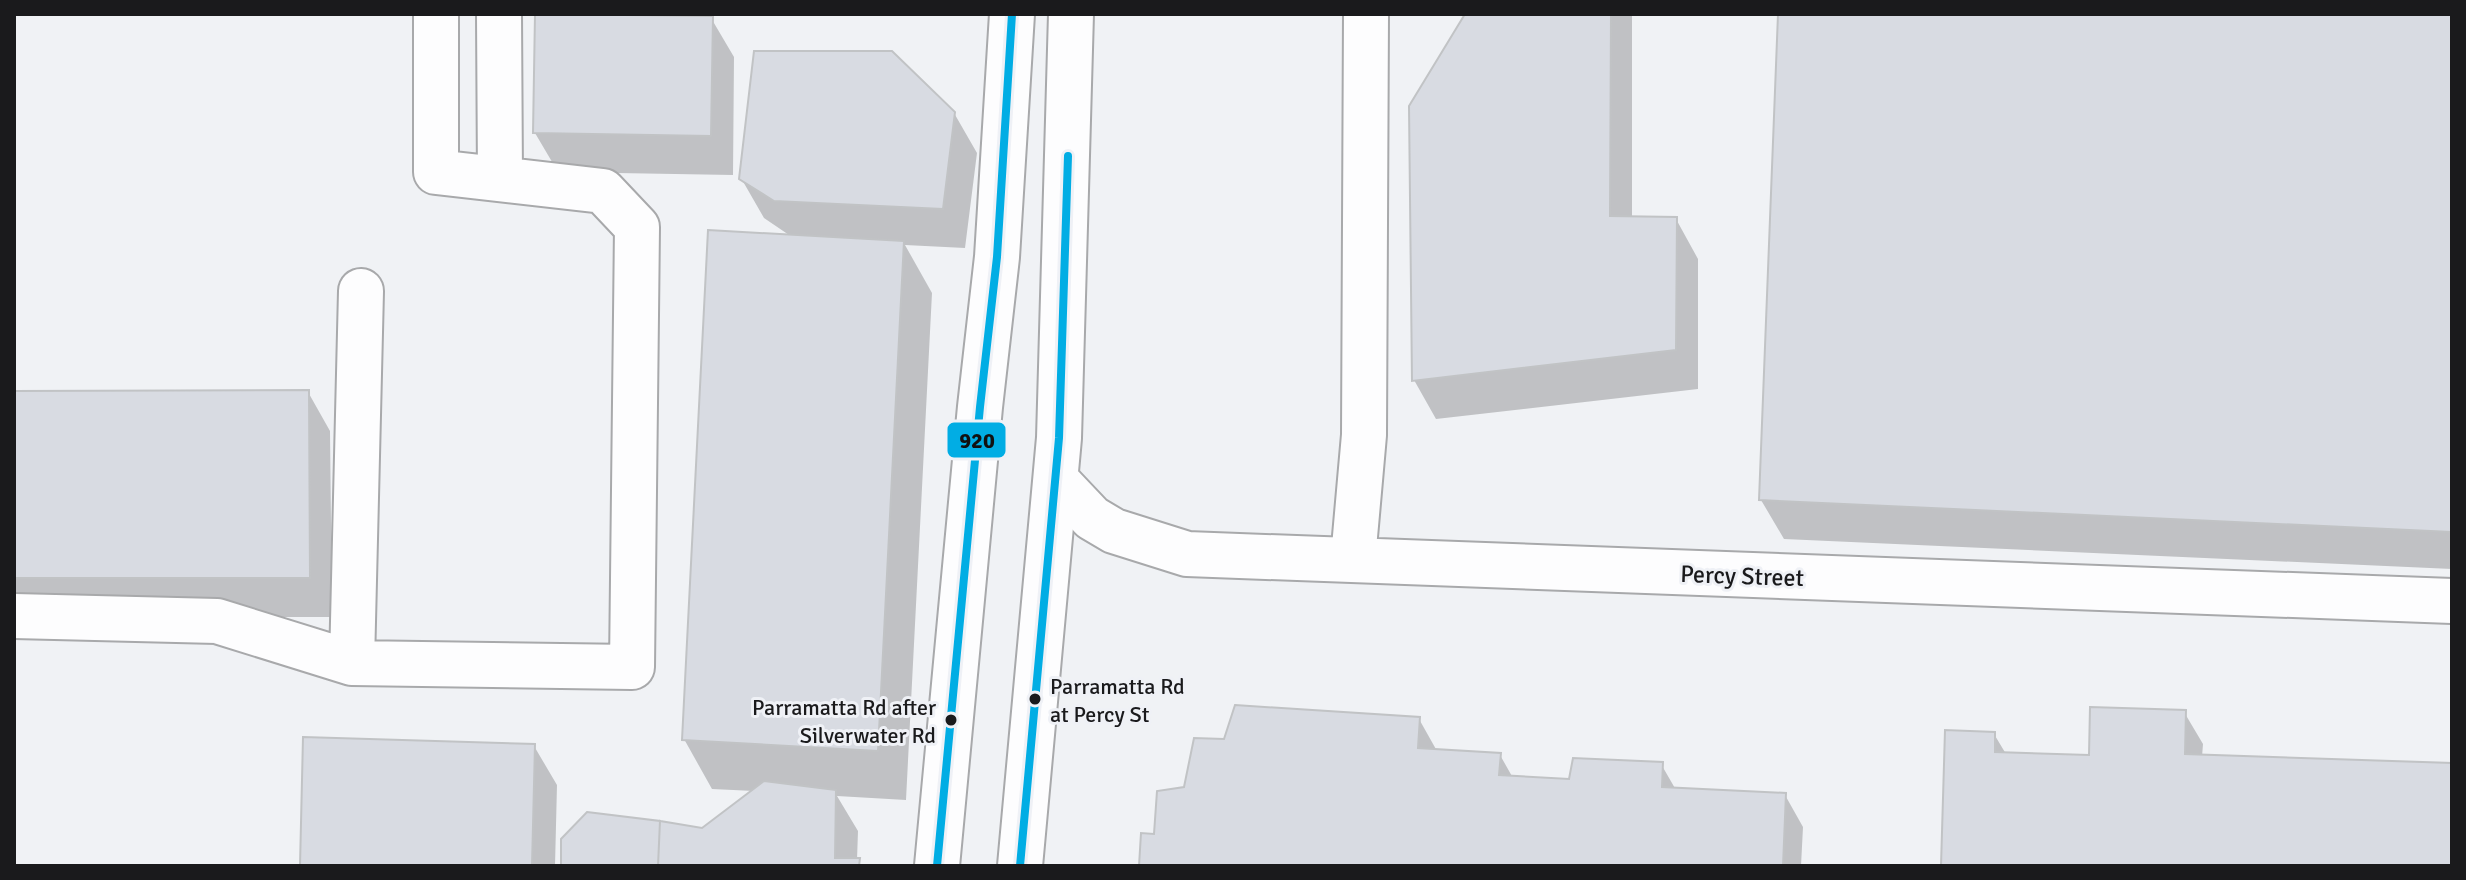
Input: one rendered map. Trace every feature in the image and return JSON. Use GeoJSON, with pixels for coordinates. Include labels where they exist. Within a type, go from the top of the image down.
{"type":"FeatureCollection","features":[{"type":"Feature","properties":{"kind":"main road"},"geometry":{"type":"LineString","coordinates":[[14,616],[217,621],[352,663],[632,667],[637,227],[603,191],[436,172],[436,14]]}},
{"type":"Feature","properties":{"kind":"main road"},"geometry":{"type":"LineString","coordinates":[[499,14],[500,179]]}},
{"type":"Feature","properties":{"kind":"main road"},"geometry":{"type":"LineString","coordinates":[[937,866],[997,257],[1012,14]]}},
{"type":"Feature","properties":{"kind":"main road"},"geometry":{"type":"LineString","coordinates":[[1020,866],[1056,480],[1065,306],[1071,14]]}},
{"type":"Feature","properties":{"kind":"main road"},"geometry":{"type":"LineString","coordinates":[[1353,559],[1364,435],[1366,14]]}},
{"type":"Feature","properties":{"kind":"main road"},"geometry":{"type":"LineString","coordinates":[[352,663],[361,291]]}},
{"type":"Feature","properties":{"kind":"main road","name":"Percy Street"},"geometry":{"type":"LineString","coordinates":[[1056,480],[1092,518],[1114,531],[1187,554],[2452,601]]}},
{"type":"Feature","properties":{"kind":"building"},"geometry":{"type":"Polygon","coordinates":[[[535,14],[713,16],[711,136],[533,133],[535,14]]]}},
{"type":"Feature","properties":{"kind":"building"},"geometry":{"type":"Polygon","coordinates":[[[1465,14],[1611,14],[1610,216],[1677,217],[1676,350],[1412,381],[1409,106],[1465,14]]]}},
{"type":"Feature","properties":{"kind":"building"},"geometry":{"type":"Polygon","coordinates":[[[1778,14],[2452,14],[2452,532],[1759,500],[1778,14]]]}},
{"type":"Feature","properties":{"kind":"building"},"geometry":{"type":"Polygon","coordinates":[[[754,51],[892,51],[955,112],[943,209],[774,201],[739,179],[754,51]]]}},
{"type":"Feature","properties":{"kind":"building"},"geometry":{"type":"Polygon","coordinates":[[[708,230],[904,241],[878,751],[682,740],[708,230]]]}},
{"type":"Feature","properties":{"kind":"building"},"geometry":{"type":"Polygon","coordinates":[[[309,390],[310,578],[14,578],[14,391],[309,390]]]}},
{"type":"Feature","properties":{"kind":"building"},"geometry":{"type":"Polygon","coordinates":[[[1235,705],[1420,717],[1418,748],[1501,753],[1499,775],[1569,779],[1573,758],[1663,762],[1662,787],[1786,793],[1783,866],[1139,866],[1141,833],[1154,834],[1157,791],[1184,787],[1194,738],[1224,739],[1235,705]]]}},
{"type":"Feature","properties":{"kind":"building"},"geometry":{"type":"Polygon","coordinates":[[[2090,707],[2186,710],[2185,754],[2452,763],[2452,866],[1941,866],[1945,730],[1995,732],[1995,752],[2089,755],[2090,707]]]}},
{"type":"Feature","properties":{"kind":"building"},"geometry":{"type":"Polygon","coordinates":[[[303,737],[535,744],[532,866],[300,866],[303,737]]]}},
{"type":"Feature","properties":{"kind":"building"},"geometry":{"type":"Polygon","coordinates":[[[764,781],[836,790],[835,858],[860,858],[859,866],[658,866],[660,821],[702,828],[764,781]]]}},
{"type":"Feature","properties":{"kind":"building"},"geometry":{"type":"Polygon","coordinates":[[[587,812],[660,821],[658,866],[561,866],[561,839],[587,812]]]}},
{"type":"Feature","properties":{"kind":"transit line","name":"920"},"geometry":{"type":"LineString","coordinates":[[937,866],[997,257],[1012,14]]}},
{"type":"Feature","properties":{"kind":"transit line","name":"920"},"geometry":{"type":"LineString","coordinates":[[1020,866],[1059,438],[1068,156]]}},
{"type":"Feature","properties":{"kind":"place","name":"Parramatta Rd at Percy St"},"geometry":{"type":"Point","coordinates":[1035,699]}},
{"type":"Feature","properties":{"kind":"place","name":"Parramatta Rd after Silverwater Rd"},"geometry":{"type":"Point","coordinates":[951,720]}}]}
